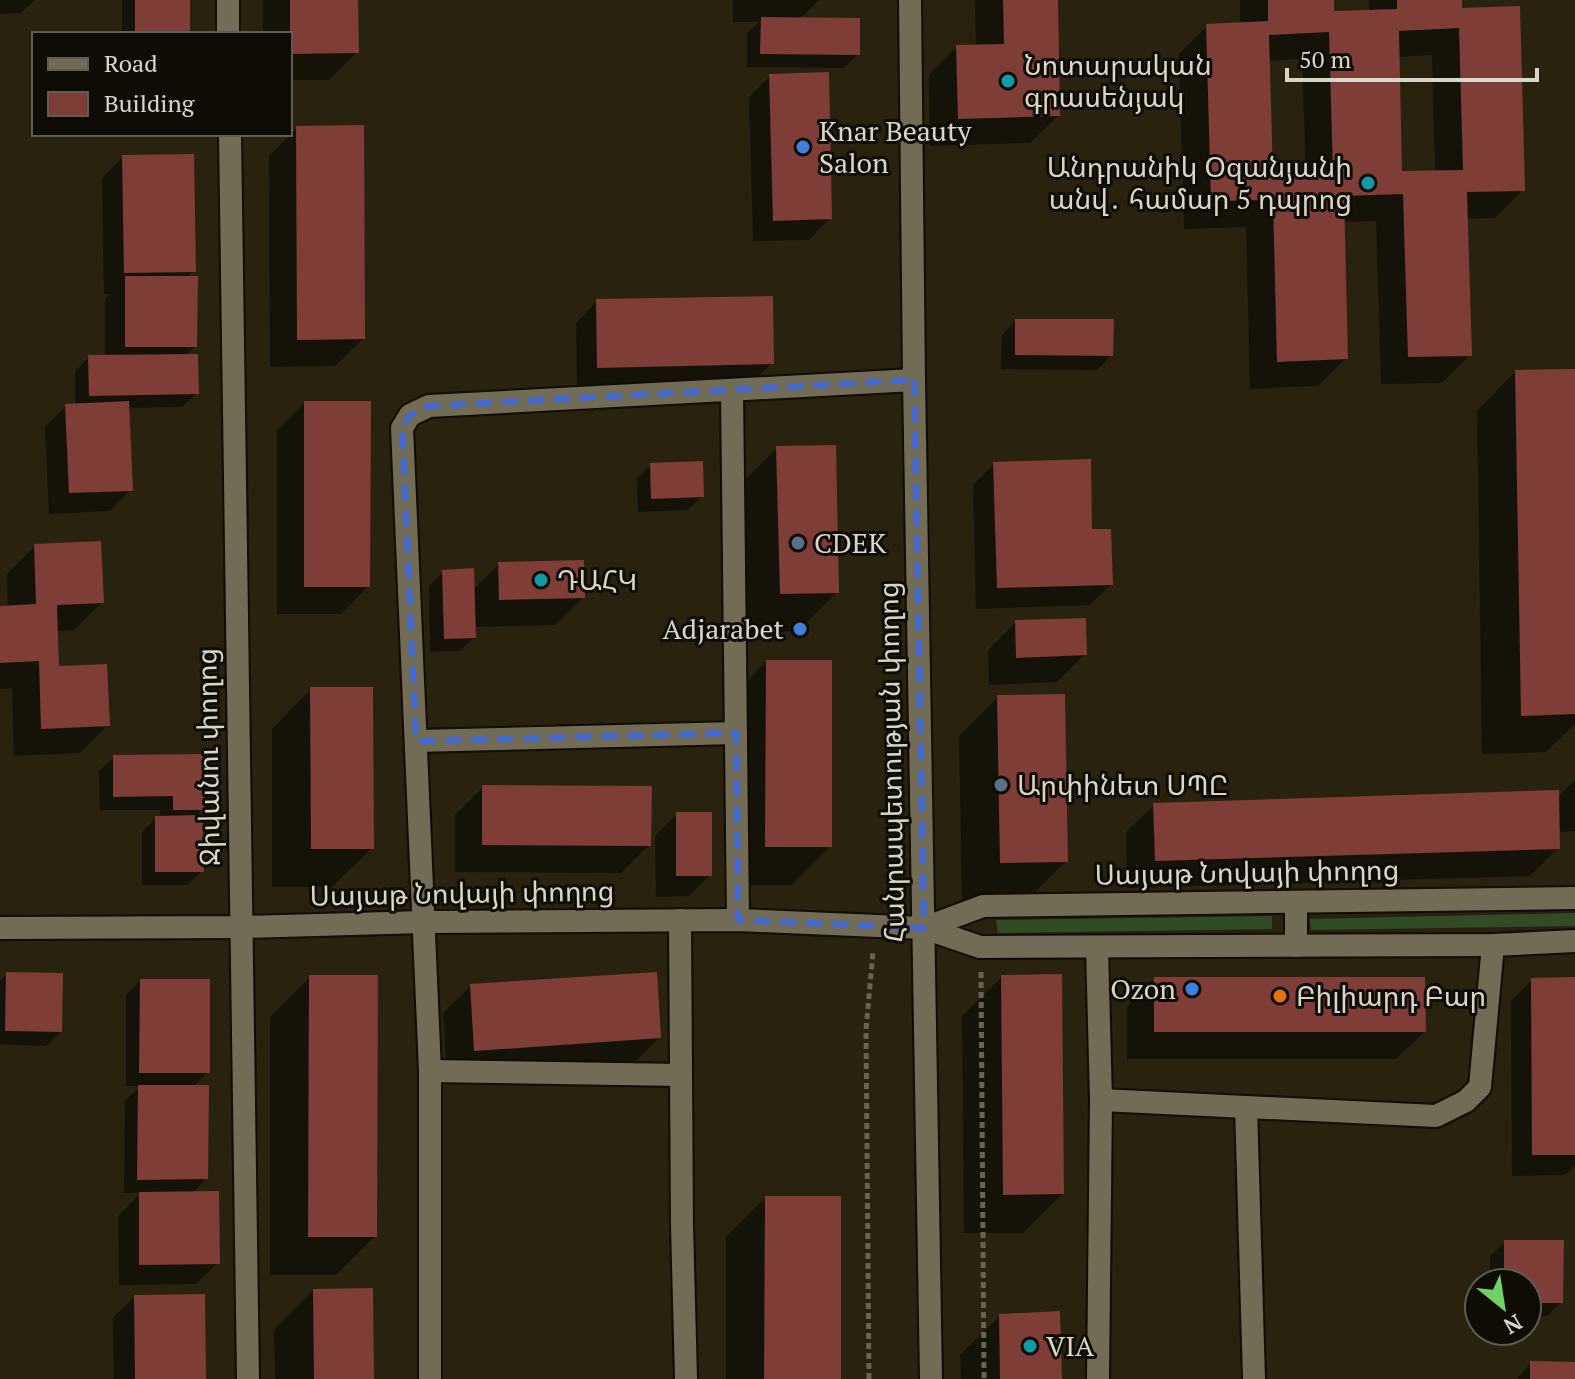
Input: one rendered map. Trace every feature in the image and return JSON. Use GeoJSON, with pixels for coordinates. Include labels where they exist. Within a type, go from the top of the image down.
{"type":"FeatureCollection","features":[{"type":"Feature","properties":{"kind":"street"},"geometry":{"type":"LineString","coordinates":[[228,0],[228,32]]}},
{"type":"Feature","properties":{"kind":"street","name":"Հանրապետության փողոց"},"geometry":{"type":"LineString","coordinates":[[910,0],[931,1379]]}},
{"type":"Feature","properties":{"kind":"street","name":"Ջիվանու փողոց"},"geometry":{"type":"LineString","coordinates":[[230,136],[248,1379]]}},
{"type":"Feature","properties":{"kind":"street"},"geometry":{"type":"LineString","coordinates":[[430,1379],[430,1071],[402,428],[410,415],[429,406],[914,380]]}},
{"type":"Feature","properties":{"kind":"street"},"geometry":{"type":"LineString","coordinates":[[732,390],[738,920]]}},
{"type":"Feature","properties":{"kind":"street"},"geometry":{"type":"LineString","coordinates":[[416,741],[736,733]]}},
{"type":"Feature","properties":{"kind":"street","name":"Սայաթ Նովայի փողոց"},"geometry":{"type":"LineString","coordinates":[[924,928],[983,906],[1575,898]]}},
{"type":"Feature","properties":{"kind":"street"},"geometry":{"type":"LineString","coordinates":[[1296,902],[1296,946]]}},
{"type":"Feature","properties":{"kind":"street"},"geometry":{"type":"LineString","coordinates":[[680,920],[686,1379]]}},
{"type":"Feature","properties":{"kind":"street","name":"Սայաթ Նովայի փողոց"},"geometry":{"type":"LineString","coordinates":[[0,928],[738,920],[924,928],[980,947],[1493,945],[1575,941]]}},
{"type":"Feature","properties":{"kind":"street"},"geometry":{"type":"LineString","coordinates":[[1101,1100],[1436,1116],[1466,1101],[1480,1087],[1493,945]]}},
{"type":"Feature","properties":{"kind":"street"},"geometry":{"type":"LineString","coordinates":[[1097,947],[1101,1100],[1098,1379]]}},
{"type":"Feature","properties":{"kind":"street"},"geometry":{"type":"LineString","coordinates":[[430,1071],[681,1075]]}},
{"type":"Feature","properties":{"kind":"street"},"geometry":{"type":"LineString","coordinates":[[1246,1107],[1254,1379]]}},
{"type":"Feature","properties":{"kind":"path"},"geometry":{"type":"LineString","coordinates":[[869,1379],[866,1030],[875,926]]}},
{"type":"Feature","properties":{"kind":"path"},"geometry":{"type":"LineString","coordinates":[[980,947],[984,1379]]}},
{"type":"Feature","properties":{"kind":"highlighted area"},"geometry":{"type":"Polygon","coordinates":[[[914,380],[924,928],[738,920],[736,733],[416,741],[402,428],[410,415],[429,406],[914,380]]]}},
{"type":"Feature","properties":{"kind":"green space"},"geometry":{"type":"Polygon","coordinates":[[[1575,913],[1575,926],[1311,930],[1310,919],[1575,913]]]}},
{"type":"Feature","properties":{"kind":"green space"},"geometry":{"type":"Polygon","coordinates":[[[1272,916],[1272,929],[998,933],[996,920],[1272,916]]]}},
{"type":"Feature","properties":{"kind":"building"},"geometry":{"type":"Polygon","coordinates":[[[135,0],[190,0],[190,32],[135,31],[135,0]]]}},
{"type":"Feature","properties":{"kind":"building"},"geometry":{"type":"Polygon","coordinates":[[[290,0],[358,0],[359,53],[292,54],[290,0]]]}},
{"type":"Feature","properties":{"kind":"building","name":"Նոտարական գրասենյակ"},"geometry":{"type":"Polygon","coordinates":[[[1003,0],[1058,0],[1060,116],[958,119],[956,45],[1004,44],[1003,0]]]}},
{"type":"Feature","properties":{"kind":"building","name":"Անդրանիկ Օզանյանի անվ․ համար 5 դպրոց"},"geometry":{"type":"Polygon","coordinates":[[[1268,0],[1334,0],[1334,11],[1397,9],[1397,0],[1462,0],[1462,8],[1520,6],[1525,191],[1467,192],[1472,356],[1408,357],[1403,194],[1344,196],[1348,359],[1277,362],[1273,200],[1211,201],[1206,24],[1268,21],[1268,0]],[[1459,28],[1399,31],[1402,171],[1463,170],[1459,28]],[[1329,32],[1269,35],[1273,175],[1333,174],[1329,32]]]}},
{"type":"Feature","properties":{"kind":"building"},"geometry":{"type":"Polygon","coordinates":[[[761,17],[860,18],[860,55],[760,54],[761,17]]]}},
{"type":"Feature","properties":{"kind":"building"},"geometry":{"type":"Polygon","coordinates":[[[829,72],[832,219],[773,221],[769,74],[829,72]]]}},
{"type":"Feature","properties":{"kind":"building"},"geometry":{"type":"Polygon","coordinates":[[[364,125],[365,339],[297,340],[296,126],[364,125]]]}},
{"type":"Feature","properties":{"kind":"building"},"geometry":{"type":"Polygon","coordinates":[[[194,154],[196,272],[124,273],[122,155],[194,154]]]}},
{"type":"Feature","properties":{"kind":"building"},"geometry":{"type":"Polygon","coordinates":[[[125,276],[198,276],[197,347],[125,347],[125,276]]]}},
{"type":"Feature","properties":{"kind":"building"},"geometry":{"type":"Polygon","coordinates":[[[773,296],[774,364],[597,368],[596,299],[773,296]]]}},
{"type":"Feature","properties":{"kind":"building"},"geometry":{"type":"Polygon","coordinates":[[[1015,319],[1114,319],[1113,356],[1015,355],[1015,319]]]}},
{"type":"Feature","properties":{"kind":"building"},"geometry":{"type":"Polygon","coordinates":[[[198,354],[199,394],[89,396],[88,355],[198,354]]]}},
{"type":"Feature","properties":{"kind":"building"},"geometry":{"type":"Polygon","coordinates":[[[1575,369],[1575,714],[1521,716],[1515,370],[1575,369]]]}},
{"type":"Feature","properties":{"kind":"building"},"geometry":{"type":"Polygon","coordinates":[[[129,401],[133,491],[69,493],[65,404],[129,401]]]}},
{"type":"Feature","properties":{"kind":"building"},"geometry":{"type":"Polygon","coordinates":[[[304,401],[371,401],[370,587],[304,587],[304,401]]]}},
{"type":"Feature","properties":{"kind":"building"},"geometry":{"type":"Polygon","coordinates":[[[836,445],[839,593],[780,594],[776,446],[836,445]]]}},
{"type":"Feature","properties":{"kind":"building"},"geometry":{"type":"Polygon","coordinates":[[[1091,459],[1092,529],[1111,529],[1113,585],[997,588],[993,462],[1091,459]]]}},
{"type":"Feature","properties":{"kind":"building"},"geometry":{"type":"Polygon","coordinates":[[[703,461],[704,497],[651,499],[650,463],[703,461]]]}},
{"type":"Feature","properties":{"kind":"building"},"geometry":{"type":"Polygon","coordinates":[[[101,541],[104,603],[57,605],[59,666],[107,664],[110,726],[41,729],[39,661],[0,663],[0,606],[36,604],[34,544],[101,541]]]}},
{"type":"Feature","properties":{"kind":"building","name":"ԴԱՀԿ"},"geometry":{"type":"Polygon","coordinates":[[[584,560],[585,598],[499,600],[498,562],[584,560]]]}},
{"type":"Feature","properties":{"kind":"building"},"geometry":{"type":"Polygon","coordinates":[[[474,568],[476,638],[444,639],[442,570],[474,568]]]}},
{"type":"Feature","properties":{"kind":"building"},"geometry":{"type":"Polygon","coordinates":[[[1086,618],[1087,655],[1016,658],[1015,620],[1086,618]]]}},
{"type":"Feature","properties":{"kind":"building"},"geometry":{"type":"Polygon","coordinates":[[[766,660],[832,660],[832,847],[765,847],[766,660]]]}},
{"type":"Feature","properties":{"kind":"building"},"geometry":{"type":"Polygon","coordinates":[[[310,687],[373,687],[374,849],[311,849],[310,687]]]}},
{"type":"Feature","properties":{"kind":"building"},"geometry":{"type":"Polygon","coordinates":[[[1065,694],[1068,862],[1000,863],[997,695],[1065,694]]]}},
{"type":"Feature","properties":{"kind":"building"},"geometry":{"type":"Polygon","coordinates":[[[204,754],[205,810],[173,810],[173,796],[113,797],[113,755],[204,754]]]}},
{"type":"Feature","properties":{"kind":"building"},"geometry":{"type":"Polygon","coordinates":[[[482,785],[652,786],[651,846],[482,845],[482,785]]]}},
{"type":"Feature","properties":{"kind":"building"},"geometry":{"type":"Polygon","coordinates":[[[1559,790],[1560,849],[1155,861],[1153,803],[1559,790]]]}},
{"type":"Feature","properties":{"kind":"building"},"geometry":{"type":"Polygon","coordinates":[[[676,812],[712,812],[712,876],[676,876],[676,812]]]}},
{"type":"Feature","properties":{"kind":"building"},"geometry":{"type":"Polygon","coordinates":[[[203,815],[204,872],[155,872],[155,816],[203,815]]]}},
{"type":"Feature","properties":{"kind":"building"},"geometry":{"type":"Polygon","coordinates":[[[6,972],[63,973],[62,1032],[5,1031],[6,972]]]}},
{"type":"Feature","properties":{"kind":"building"},"geometry":{"type":"Polygon","coordinates":[[[657,972],[661,1038],[474,1051],[470,984],[657,972]]]}},
{"type":"Feature","properties":{"kind":"building"},"geometry":{"type":"Polygon","coordinates":[[[1062,974],[1064,1194],[1003,1195],[1001,975],[1062,974]]]}},
{"type":"Feature","properties":{"kind":"building"},"geometry":{"type":"Polygon","coordinates":[[[309,975],[378,975],[377,1237],[308,1237],[309,975]]]}},
{"type":"Feature","properties":{"kind":"building"},"geometry":{"type":"Polygon","coordinates":[[[1154,977],[1425,977],[1426,1032],[1154,1032],[1154,977]]]}},
{"type":"Feature","properties":{"kind":"building"},"geometry":{"type":"Polygon","coordinates":[[[1575,977],[1575,1155],[1532,1155],[1531,978],[1575,977]]]}},
{"type":"Feature","properties":{"kind":"building"},"geometry":{"type":"Polygon","coordinates":[[[140,979],[210,979],[210,1073],[139,1073],[140,979]]]}},
{"type":"Feature","properties":{"kind":"building"},"geometry":{"type":"Polygon","coordinates":[[[138,1085],[209,1085],[208,1179],[137,1180],[138,1085]]]}},
{"type":"Feature","properties":{"kind":"building"},"geometry":{"type":"Polygon","coordinates":[[[219,1191],[220,1264],[139,1265],[139,1192],[219,1191]]]}},
{"type":"Feature","properties":{"kind":"building"},"geometry":{"type":"Polygon","coordinates":[[[765,1196],[841,1196],[841,1379],[764,1379],[765,1196]]]}},
{"type":"Feature","properties":{"kind":"building"},"geometry":{"type":"Polygon","coordinates":[[[1504,1240],[1564,1240],[1563,1303],[1543,1303],[1543,1267],[1504,1267],[1504,1240]]]}},
{"type":"Feature","properties":{"kind":"building"},"geometry":{"type":"Polygon","coordinates":[[[373,1288],[374,1379],[314,1379],[313,1289],[373,1288]]]}},
{"type":"Feature","properties":{"kind":"building"},"geometry":{"type":"Polygon","coordinates":[[[205,1294],[206,1379],[135,1379],[134,1295],[205,1294]]]}},
{"type":"Feature","properties":{"kind":"building","name":"VIA"},"geometry":{"type":"Polygon","coordinates":[[[1060,1311],[1062,1379],[1000,1379],[999,1314],[1060,1311]]]}},
{"type":"Feature","properties":{"kind":"building"},"geometry":{"type":"Polygon","coordinates":[[[1530,1361],[1575,1362],[1575,1379],[1530,1379],[1530,1361]]]}},
{"type":"Feature","properties":{"kind":"place","name":"Նոտարական գրասենյակ"},"geometry":{"type":"Point","coordinates":[1008,81]}},
{"type":"Feature","properties":{"kind":"place","name":"Knar Beauty Salon"},"geometry":{"type":"Point","coordinates":[803,147]}},
{"type":"Feature","properties":{"kind":"place","name":"Անդրանիկ Օզանյանի անվ․ համար 5 դպրոց"},"geometry":{"type":"Point","coordinates":[1368,183]}},
{"type":"Feature","properties":{"kind":"place","name":"CDEK"},"geometry":{"type":"Point","coordinates":[798,543]}},
{"type":"Feature","properties":{"kind":"place","name":"ԴԱՀԿ"},"geometry":{"type":"Point","coordinates":[541,580]}},
{"type":"Feature","properties":{"kind":"place","name":"Adjarabet"},"geometry":{"type":"Point","coordinates":[800,629]}},
{"type":"Feature","properties":{"kind":"place","name":"Արփինետ ՍՊԸ"},"geometry":{"type":"Point","coordinates":[1001,785]}},
{"type":"Feature","properties":{"kind":"place","name":"Ozon"},"geometry":{"type":"Point","coordinates":[1192,989]}},
{"type":"Feature","properties":{"kind":"place","name":"Բիլիարդ Բար"},"geometry":{"type":"Point","coordinates":[1280,996]}},
{"type":"Feature","properties":{"kind":"place","name":"VIA"},"geometry":{"type":"Point","coordinates":[1030,1346]}}]}
